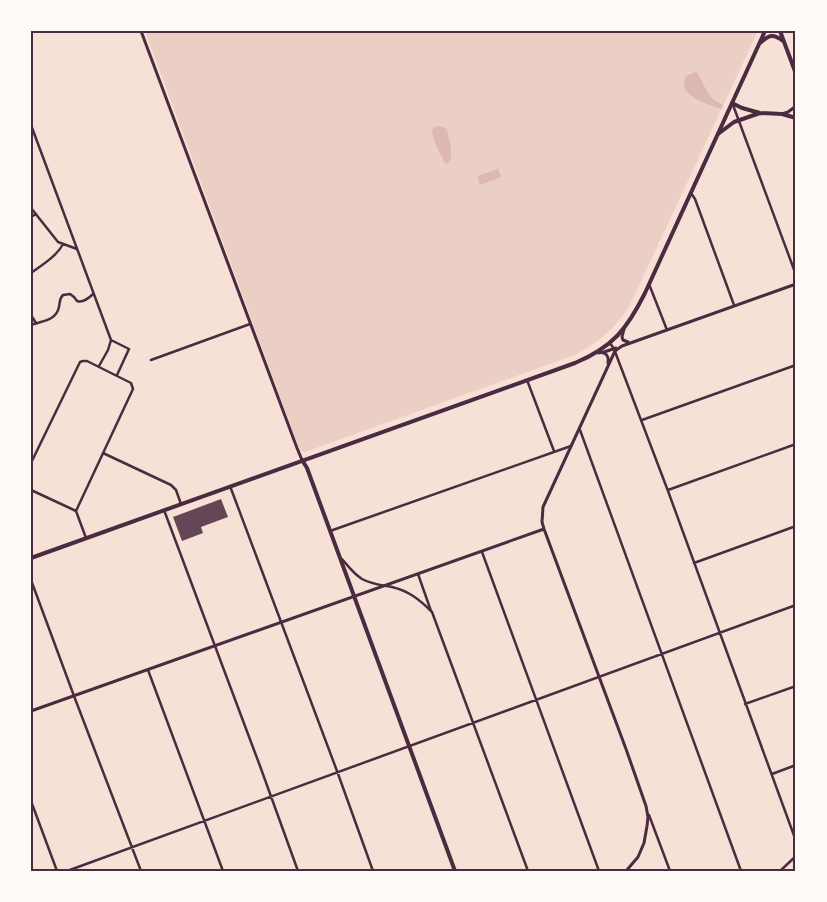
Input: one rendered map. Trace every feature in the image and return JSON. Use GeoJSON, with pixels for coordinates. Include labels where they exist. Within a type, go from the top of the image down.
{"type":"FeatureCollection","features":[{"type":"Feature","properties":{"kind":"main road"},"geometry":{"type":"LineString","coordinates":[[31,558],[575,363],[597,353],[624,329],[637,309],[765,31]]}},
{"type":"Feature","properties":{"kind":"main road"},"geometry":{"type":"LineString","coordinates":[[780,31],[796,74]]}},
{"type":"Feature","properties":{"kind":"main road"},"geometry":{"type":"LineString","coordinates":[[760,43],[772,35],[784,41]]}},
{"type":"Feature","properties":{"kind":"main road"},"geometry":{"type":"LineString","coordinates":[[732,103],[760,113],[782,114],[796,118]]}},
{"type":"Feature","properties":{"kind":"main road"},"geometry":{"type":"LineString","coordinates":[[718,134],[739,120],[760,113]]}},
{"type":"Feature","properties":{"kind":"main road"},"geometry":{"type":"LineString","coordinates":[[302,460],[307,468],[455,871]]}},
{"type":"Feature","properties":{"kind":"street"},"geometry":{"type":"LineString","coordinates":[[141,31],[302,460]]}},
{"type":"Feature","properties":{"kind":"street"},"geometry":{"type":"LineString","coordinates":[[732,103],[796,275]]}},
{"type":"Feature","properties":{"kind":"street"},"geometry":{"type":"LineString","coordinates":[[782,114],[796,106]]}},
{"type":"Feature","properties":{"kind":"street"},"geometry":{"type":"LineString","coordinates":[[31,125],[111,340],[99,366]]}},
{"type":"Feature","properties":{"kind":"street"},"geometry":{"type":"LineString","coordinates":[[691,193],[696,199],[734,305]]}},
{"type":"Feature","properties":{"kind":"street"},"geometry":{"type":"LineString","coordinates":[[31,208],[58,242],[77,249]]}},
{"type":"Feature","properties":{"kind":"street"},"geometry":{"type":"LineString","coordinates":[[31,218],[36,214]]}},
{"type":"Feature","properties":{"kind":"street"},"geometry":{"type":"LineString","coordinates":[[31,273],[54,255],[63,244]]}},
{"type":"Feature","properties":{"kind":"street"},"geometry":{"type":"LineString","coordinates":[[650,284],[667,330]]}},
{"type":"Feature","properties":{"kind":"street"},"geometry":{"type":"LineString","coordinates":[[597,353],[614,350],[631,342],[796,284]]}},
{"type":"Feature","properties":{"kind":"street"},"geometry":{"type":"LineString","coordinates":[[31,325],[53,318],[57,314],[60,298],[63,295],[70,294],[77,301],[81,302],[93,294]]}},
{"type":"Feature","properties":{"kind":"street"},"geometry":{"type":"LineString","coordinates":[[31,315],[36,323]]}},
{"type":"Feature","properties":{"kind":"street"},"geometry":{"type":"LineString","coordinates":[[151,360],[250,324]]}},
{"type":"Feature","properties":{"kind":"street"},"geometry":{"type":"LineString","coordinates":[[624,329],[623,340],[631,342]]}},
{"type":"Feature","properties":{"kind":"street"},"geometry":{"type":"LineString","coordinates":[[111,340],[129,349],[117,375]]}},
{"type":"Feature","properties":{"kind":"street"},"geometry":{"type":"LineString","coordinates":[[610,343],[642,420],[796,841]]}},
{"type":"Feature","properties":{"kind":"street"},"geometry":{"type":"LineString","coordinates":[[614,350],[543,507],[542,522],[670,871]]}},
{"type":"Feature","properties":{"kind":"street"},"geometry":{"type":"LineString","coordinates":[[604,352],[608,356],[608,365]]}},
{"type":"Feature","properties":{"kind":"street"},"geometry":{"type":"LineString","coordinates":[[31,463],[78,364],[85,360],[131,382],[132,389],[76,511]]}},
{"type":"Feature","properties":{"kind":"street"},"geometry":{"type":"LineString","coordinates":[[642,420],[796,365]]}},
{"type":"Feature","properties":{"kind":"street"},"geometry":{"type":"LineString","coordinates":[[527,380],[554,452]]}},
{"type":"Feature","properties":{"kind":"street"},"geometry":{"type":"LineString","coordinates":[[579,428],[741,871]]}},
{"type":"Feature","properties":{"kind":"street"},"geometry":{"type":"LineString","coordinates":[[668,490],[796,444]]}},
{"type":"Feature","properties":{"kind":"street"},"geometry":{"type":"LineString","coordinates":[[330,531],[571,446]]}},
{"type":"Feature","properties":{"kind":"street"},"geometry":{"type":"LineString","coordinates":[[103,453],[171,485],[176,490],[181,504]]}},
{"type":"Feature","properties":{"kind":"street"},"geometry":{"type":"LineString","coordinates":[[230,486],[373,871]]}},
{"type":"Feature","properties":{"kind":"street"},"geometry":{"type":"LineString","coordinates":[[31,490],[76,511],[86,538]]}},
{"type":"Feature","properties":{"kind":"street"},"geometry":{"type":"LineString","coordinates":[[164,510],[298,871]]}},
{"type":"Feature","properties":{"kind":"street"},"geometry":{"type":"LineString","coordinates":[[694,563],[796,526]]}},
{"type":"Feature","properties":{"kind":"street"},"geometry":{"type":"LineString","coordinates":[[31,711],[544,529]]}},
{"type":"Feature","properties":{"kind":"street"},"geometry":{"type":"LineString","coordinates":[[482,552],[599,871]]}},
{"type":"Feature","properties":{"kind":"street"},"geometry":{"type":"LineString","coordinates":[[340,557],[362,579],[411,594],[432,612]]}},
{"type":"Feature","properties":{"kind":"street"},"geometry":{"type":"LineString","coordinates":[[418,574],[528,871]]}},
{"type":"Feature","properties":{"kind":"street"},"geometry":{"type":"LineString","coordinates":[[31,580],[141,871]]}},
{"type":"Feature","properties":{"kind":"street"},"geometry":{"type":"LineString","coordinates":[[67,871],[796,605]]}},
{"type":"Feature","properties":{"kind":"street"},"geometry":{"type":"LineString","coordinates":[[148,670],[223,871]]}},
{"type":"Feature","properties":{"kind":"street"},"geometry":{"type":"LineString","coordinates":[[746,704],[796,686]]}},
{"type":"Feature","properties":{"kind":"street"},"geometry":{"type":"LineString","coordinates":[[772,774],[796,765]]}},
{"type":"Feature","properties":{"kind":"street"},"geometry":{"type":"LineString","coordinates":[[31,801],[57,871]]}},
{"type":"Feature","properties":{"kind":"street"},"geometry":{"type":"LineString","coordinates":[[626,871],[638,858],[642,850],[648,817],[646,806]]}},
{"type":"Feature","properties":{"kind":"street"},"geometry":{"type":"LineString","coordinates":[[780,871],[796,856]]}},
{"type":"Feature","properties":{"kind":"shaded area"},"geometry":{"type":"Polygon","coordinates":[[[145,31],[758,31],[630,305],[619,321],[606,334],[575,355],[305,452],[299,448],[145,31]]]}},
{"type":"Feature","properties":{"kind":"shaded area"},"geometry":{"type":"Polygon","coordinates":[[[695,72],[698,74],[709,95],[723,105],[721,109],[702,102],[689,94],[685,89],[686,76],[695,72]]]}},
{"type":"Feature","properties":{"kind":"shaded area"},"geometry":{"type":"Polygon","coordinates":[[[438,126],[447,130],[450,142],[450,159],[449,163],[446,164],[432,134],[434,127],[438,126]]]}},
{"type":"Feature","properties":{"kind":"shaded area"},"geometry":{"type":"Polygon","coordinates":[[[498,169],[501,177],[480,185],[477,176],[498,169]]]}},
{"type":"Feature","properties":{"kind":"building"},"geometry":{"type":"Polygon","coordinates":[[[221,499],[228,517],[201,527],[203,533],[182,541],[173,517],[221,499]]]}}]}
